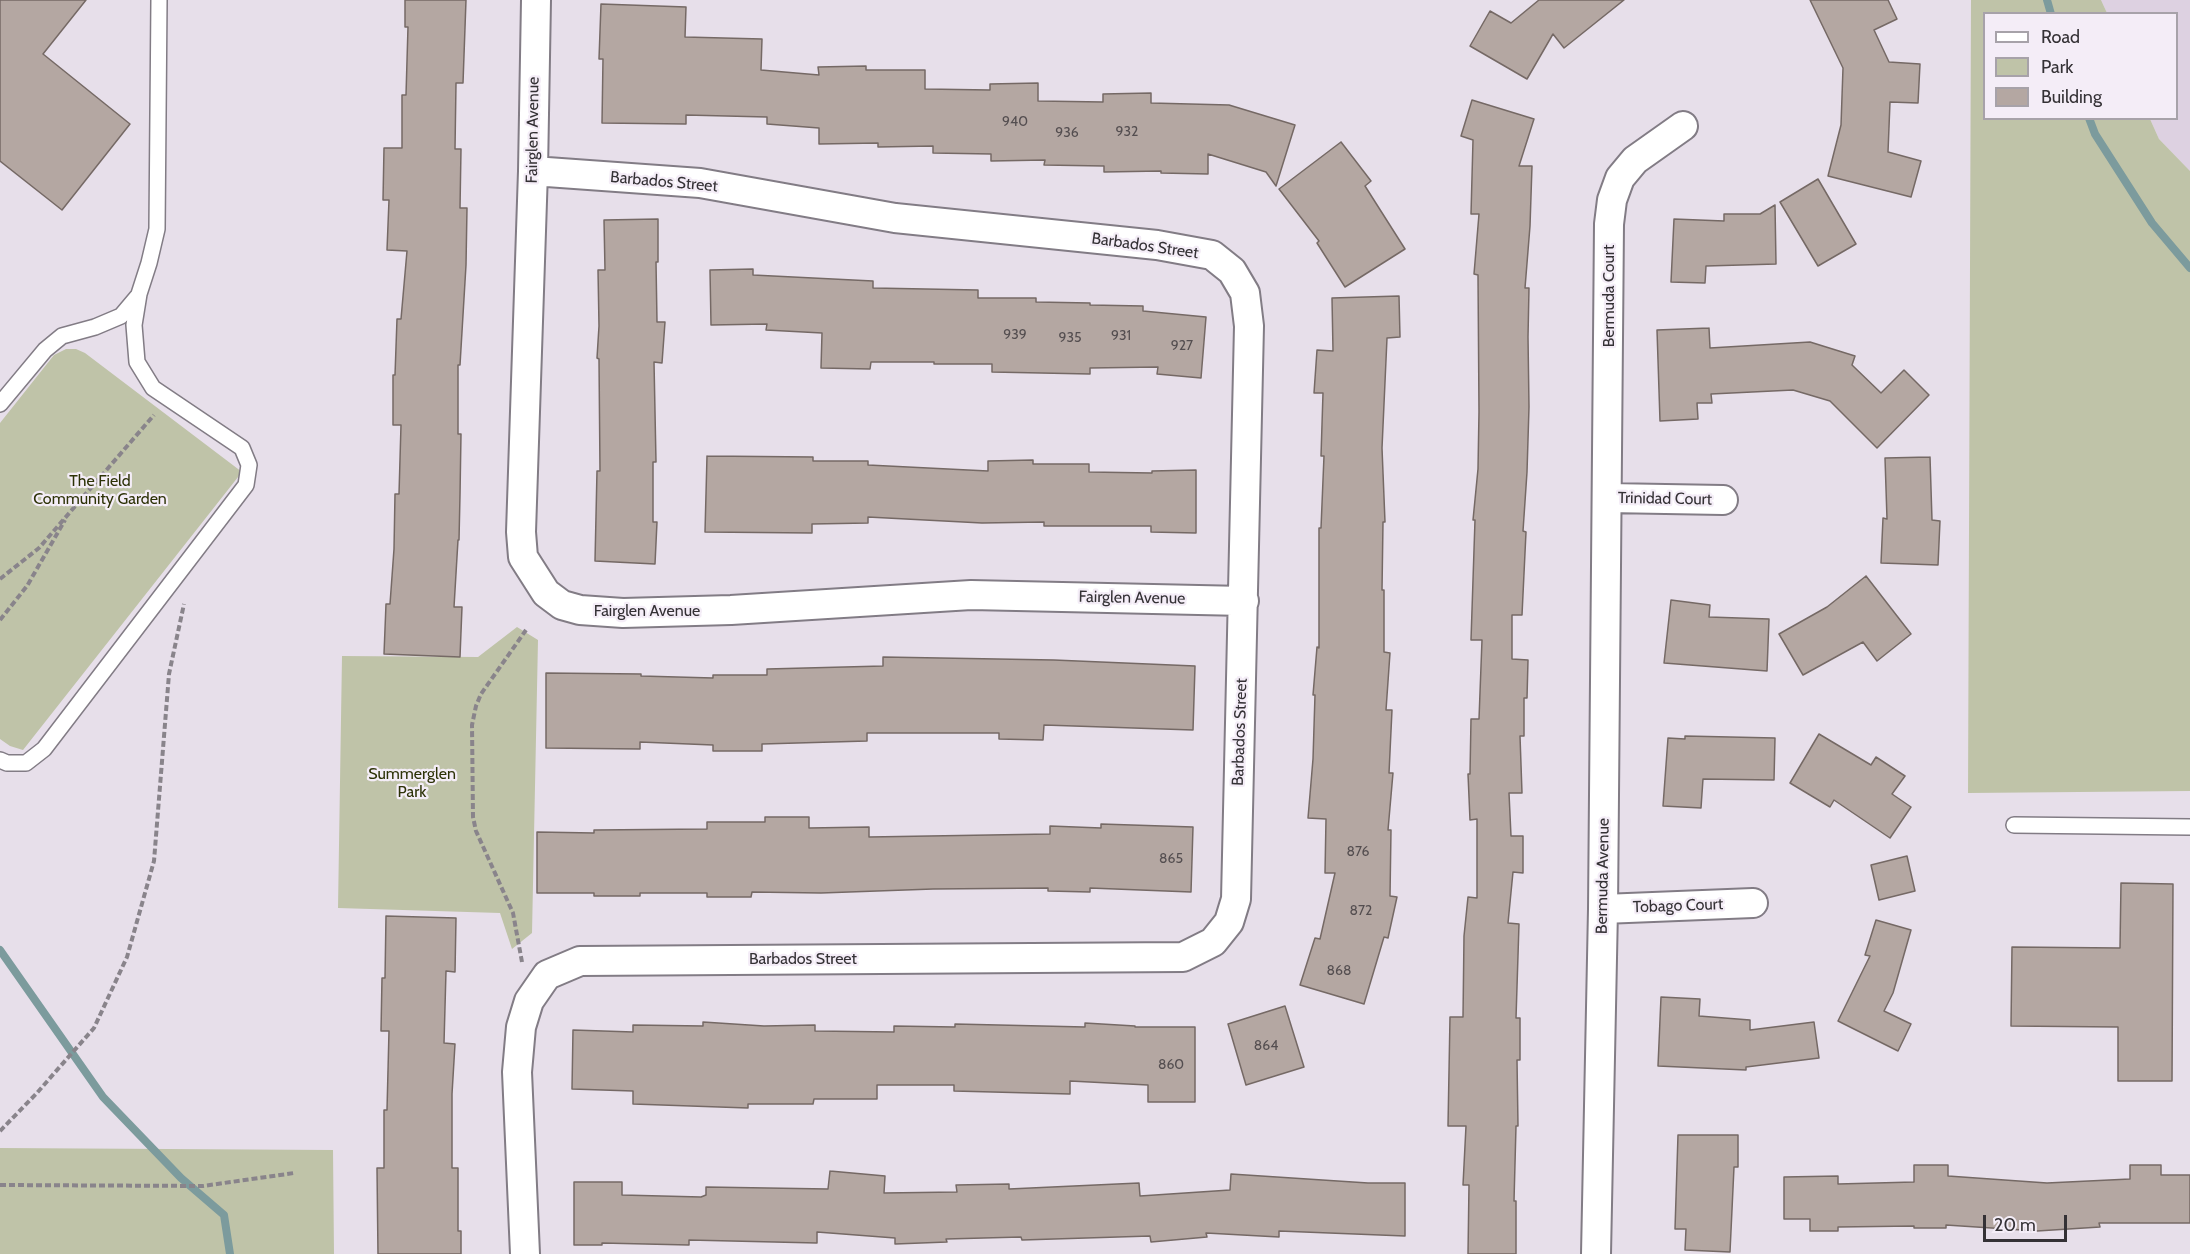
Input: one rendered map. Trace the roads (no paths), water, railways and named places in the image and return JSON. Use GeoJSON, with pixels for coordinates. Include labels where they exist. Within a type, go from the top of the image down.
{"type":"FeatureCollection","features":[{"type":"Feature","properties":{"kind":"street","name":"Fairglen Avenue"},"geometry":{"type":"LineString","coordinates":[[536,0],[533,171],[520,532],[523,557],[546,593],[562,605],[580,610],[623,613],[731,610],[971,595],[1244,601]]}},
{"type":"Feature","properties":{"kind":"street","name":"Bermuda Court"},"geometry":{"type":"LineString","coordinates":[[1608,498],[1609,224],[1612,200],[1620,177],[1635,160],[1683,126]]}},
{"type":"Feature","properties":{"kind":"street","name":"Barbados Street"},"geometry":{"type":"LineString","coordinates":[[525,1254],[517,1072],[521,1027],[529,1001],[547,975],[580,961],[1184,957],[1213,942],[1229,922],[1236,899],[1249,326],[1245,293],[1232,271],[1212,255],[1156,245],[896,218],[700,183],[533,171]]}},
{"type":"Feature","properties":{"kind":"street","name":"Trinidad Court"},"geometry":{"type":"LineString","coordinates":[[1608,498],[1723,500]]}},
{"type":"Feature","properties":{"kind":"street","name":"Bermuda Avenue"},"geometry":{"type":"LineString","coordinates":[[1596,1254],[1608,498]]}},
{"type":"Feature","properties":{"kind":"street","name":"Tobago Court"},"geometry":{"type":"LineString","coordinates":[[1603,909],[1753,903]]}},
{"type":"Feature","properties":{"kind":"lane"},"geometry":{"type":"LineString","coordinates":[[0,760],[7,763],[26,763],[44,749],[246,485],[249,465],[242,448],[153,388],[137,362],[134,325],[139,294],[157,229],[159,0]]}},
{"type":"Feature","properties":{"kind":"lane"},"geometry":{"type":"LineString","coordinates":[[0,404],[45,350],[62,336],[122,316],[139,294]]}},
{"type":"Feature","properties":{"kind":"lane"},"geometry":{"type":"LineString","coordinates":[[2014,825],[2190,827]]}},
{"type":"Feature","properties":{"kind":"waterway"},"geometry":{"type":"LineString","coordinates":[[2047,0],[2050,12]]}},
{"type":"Feature","properties":{"kind":"waterway"},"geometry":{"type":"LineString","coordinates":[[2090,120],[2095,134],[2152,223],[2190,268]]}},
{"type":"Feature","properties":{"kind":"waterway"},"geometry":{"type":"LineString","coordinates":[[0,950],[103,1097],[181,1178],[224,1215],[230,1254]]}},
{"type":"Feature","properties":{"kind":"park label","name":"The Field Community Garden"},"geometry":{"type":"Point","coordinates":[100,490]}},
{"type":"Feature","properties":{"kind":"park label","name":"Summerglen Park"},"geometry":{"type":"Point","coordinates":[412,783]}}]}
